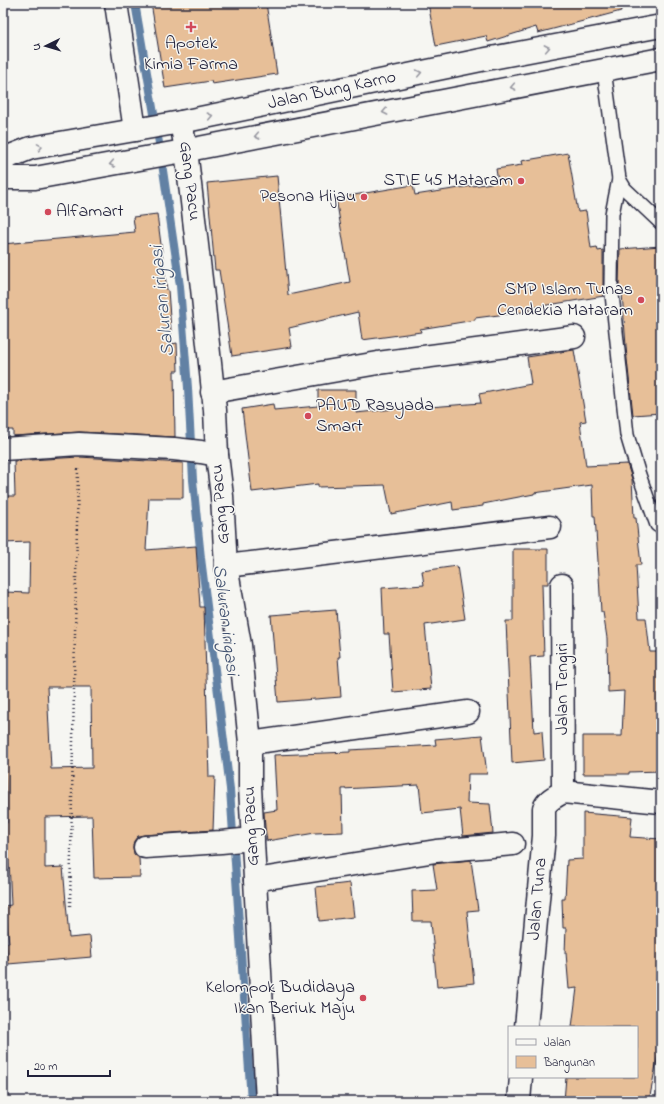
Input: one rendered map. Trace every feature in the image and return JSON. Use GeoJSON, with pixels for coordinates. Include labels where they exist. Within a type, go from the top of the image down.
{"type":"FeatureCollection","features":[{"type":"Feature","properties":{"kind":"street"},"geometry":{"type":"LineString","coordinates":[[116,3],[140,129]]}},
{"type":"Feature","properties":{"kind":"street","name":"Jalan Bung Karno"},"geometry":{"type":"LineString","coordinates":[[3,158],[31,148],[176,123],[474,62],[661,26]]}},
{"type":"Feature","properties":{"kind":"street"},"geometry":{"type":"LineString","coordinates":[[3,178],[35,178],[661,59]]}},
{"type":"Feature","properties":{"kind":"street","name":"Gang Pacu"},"geometry":{"type":"LineString","coordinates":[[176,123],[182,151],[202,288],[215,410],[209,454],[222,496],[226,566],[240,645],[250,742],[250,787],[239,840],[255,880],[267,1101]]}},
{"type":"Feature","properties":{"kind":"street"},"geometry":{"type":"LineString","coordinates":[[212,392],[378,364],[574,337]]}},
{"type":"Feature","properties":{"kind":"street"},"geometry":{"type":"LineString","coordinates":[[3,449],[79,444],[174,449],[209,454]]}},
{"type":"Feature","properties":{"kind":"street"},"geometry":{"type":"LineString","coordinates":[[226,566],[550,527]]}},
{"type":"Feature","properties":{"kind":"street","name":"Jalan Tengiri"},"geometry":{"type":"LineString","coordinates":[[562,585],[569,792]]}},
{"type":"Feature","properties":{"kind":"street"},"geometry":{"type":"LineString","coordinates":[[250,742],[468,712]]}},
{"type":"Feature","properties":{"kind":"street"},"geometry":{"type":"LineString","coordinates":[[569,792],[661,802]]}},
{"type":"Feature","properties":{"kind":"street","name":"Jalan Tuna"},"geometry":{"type":"LineString","coordinates":[[526,1026],[544,836],[544,808],[550,799],[569,792]]}},
{"type":"Feature","properties":{"kind":"street"},"geometry":{"type":"LineString","coordinates":[[145,847],[239,840]]}},
{"type":"Feature","properties":{"kind":"street"},"geometry":{"type":"LineString","coordinates":[[255,880],[436,851],[513,844]]}},
{"type":"Feature","properties":{"kind":"street"},"geometry":{"type":"LineString","coordinates":[[519,1101],[521,1078]]}},
{"type":"Feature","properties":{"kind":"lane"},"geometry":{"type":"LineString","coordinates":[[604,70],[619,179],[612,214],[610,285],[627,435],[639,475],[657,525]]}},
{"type":"Feature","properties":{"kind":"lane"},"geometry":{"type":"LineString","coordinates":[[619,179],[625,189],[661,223]]}},
{"type":"Feature","properties":{"kind":"path"},"geometry":{"type":"LineString","coordinates":[[70,906],[79,444]]}},
{"type":"Feature","properties":{"kind":"building"},"geometry":{"type":"Polygon","coordinates":[[[151,3],[266,3],[277,74],[212,84],[211,81],[165,88],[151,3]]]}},
{"type":"Feature","properties":{"kind":"building"},"geometry":{"type":"Polygon","coordinates":[[[428,3],[620,3],[621,11],[538,33],[536,27],[488,42],[486,36],[436,46],[428,3]]]}},
{"type":"Feature","properties":{"kind":"building"},"geometry":{"type":"Polygon","coordinates":[[[568,153],[578,212],[586,211],[591,248],[597,247],[598,251],[603,250],[604,296],[529,308],[530,311],[475,318],[475,320],[420,329],[421,332],[362,340],[358,312],[289,328],[292,347],[232,356],[219,270],[215,270],[207,183],[277,176],[288,295],[350,282],[336,198],[413,185],[415,195],[498,182],[496,169],[522,165],[521,161],[568,153]]]}},
{"type":"Feature","properties":{"kind":"building"},"geometry":{"type":"Polygon","coordinates":[[[157,214],[168,290],[172,344],[177,343],[178,371],[174,371],[175,437],[80,432],[13,436],[13,430],[3,430],[3,244],[135,232],[133,217],[157,214]]]}},
{"type":"Feature","properties":{"kind":"building"},"geometry":{"type":"Polygon","coordinates":[[[661,246],[661,413],[633,415],[622,293],[620,293],[619,285],[620,249],[661,246]]]}},
{"type":"Feature","properties":{"kind":"building"},"geometry":{"type":"Polygon","coordinates":[[[574,350],[586,421],[580,422],[586,466],[627,464],[632,479],[634,518],[636,518],[641,565],[636,565],[639,618],[646,618],[650,652],[661,652],[661,771],[629,772],[629,774],[583,774],[583,736],[622,736],[624,691],[608,692],[607,638],[603,612],[601,612],[592,485],[534,493],[483,504],[483,506],[453,510],[452,502],[391,514],[385,485],[318,487],[318,484],[252,492],[242,409],[273,404],[274,410],[318,406],[318,390],[356,390],[356,413],[481,403],[479,394],[531,384],[527,357],[574,350]]]}},
{"type":"Feature","properties":{"kind":"building"},"geometry":{"type":"Polygon","coordinates":[[[79,457],[183,463],[183,498],[149,498],[146,550],[196,546],[200,607],[204,607],[209,777],[215,777],[213,830],[138,836],[134,841],[133,847],[134,854],[139,858],[140,877],[94,878],[92,816],[45,817],[45,868],[63,867],[69,938],[90,936],[92,957],[8,964],[6,943],[9,943],[5,906],[11,905],[9,860],[5,860],[5,823],[7,823],[5,762],[3,762],[3,625],[5,592],[29,593],[30,542],[3,543],[3,496],[15,496],[14,461],[79,457]],[[47,687],[51,769],[92,768],[91,687],[47,687]]]}},
{"type":"Feature","properties":{"kind":"building"},"geometry":{"type":"Polygon","coordinates":[[[513,549],[548,549],[548,584],[542,584],[544,656],[530,657],[534,732],[542,731],[544,760],[512,763],[506,621],[513,621],[513,549]]]}},
{"type":"Feature","properties":{"kind":"building"},"geometry":{"type":"Polygon","coordinates":[[[457,566],[465,619],[425,625],[431,689],[393,692],[389,634],[384,634],[382,588],[424,585],[422,571],[457,566]]]}},
{"type":"Feature","properties":{"kind":"building"},"geometry":{"type":"Polygon","coordinates":[[[336,610],[340,657],[338,657],[341,697],[278,702],[271,615],[336,610]]]}},
{"type":"Feature","properties":{"kind":"building"},"geometry":{"type":"Polygon","coordinates":[[[482,735],[487,774],[468,774],[467,803],[490,804],[493,833],[463,836],[460,809],[422,813],[419,785],[342,789],[343,832],[315,833],[267,841],[264,812],[277,810],[274,755],[350,752],[350,750],[436,745],[435,739],[482,735]]]}},
{"type":"Feature","properties":{"kind":"building"},"geometry":{"type":"Polygon","coordinates":[[[583,813],[632,817],[630,837],[661,839],[661,1039],[649,1101],[564,1101],[566,1078],[638,1078],[638,1026],[572,1026],[577,988],[569,989],[565,953],[566,928],[563,928],[562,899],[565,899],[567,860],[583,859],[583,813]]]}},
{"type":"Feature","properties":{"kind":"building"},"geometry":{"type":"Polygon","coordinates":[[[471,860],[478,910],[467,911],[474,983],[437,987],[431,921],[413,921],[412,891],[437,890],[433,864],[471,860]]]}},
{"type":"Feature","properties":{"kind":"building"},"geometry":{"type":"Polygon","coordinates":[[[350,883],[354,917],[319,921],[316,887],[350,883]]]}},
{"type":"Feature","properties":{"kind":"waterway","name":"Saluran irigasi"},"geometry":{"type":"LineString","coordinates":[[135,3],[159,143],[180,286],[193,480],[201,558],[230,789],[251,1101]]}},
{"type":"Feature","properties":{"kind":"place","name":"Apotek Kimia Farma"},"geometry":{"type":"Point","coordinates":[191,27]}},
{"type":"Feature","properties":{"kind":"place","name":"STIE 45 Mataram"},"geometry":{"type":"Point","coordinates":[521,181]}},
{"type":"Feature","properties":{"kind":"place","name":"Pesona Hijau"},"geometry":{"type":"Point","coordinates":[364,197]}},
{"type":"Feature","properties":{"kind":"place","name":"Alfamart"},"geometry":{"type":"Point","coordinates":[48,212]}},
{"type":"Feature","properties":{"kind":"place","name":"SMP Islam Tunas Cendekia Mataram"},"geometry":{"type":"Point","coordinates":[641,300]}},
{"type":"Feature","properties":{"kind":"place","name":"PAUD Rasyada Smart"},"geometry":{"type":"Point","coordinates":[308,416]}},
{"type":"Feature","properties":{"kind":"place","name":"Kelompok Budidaya Ikan Beriuk Maju"},"geometry":{"type":"Point","coordinates":[363,998]}}]}
